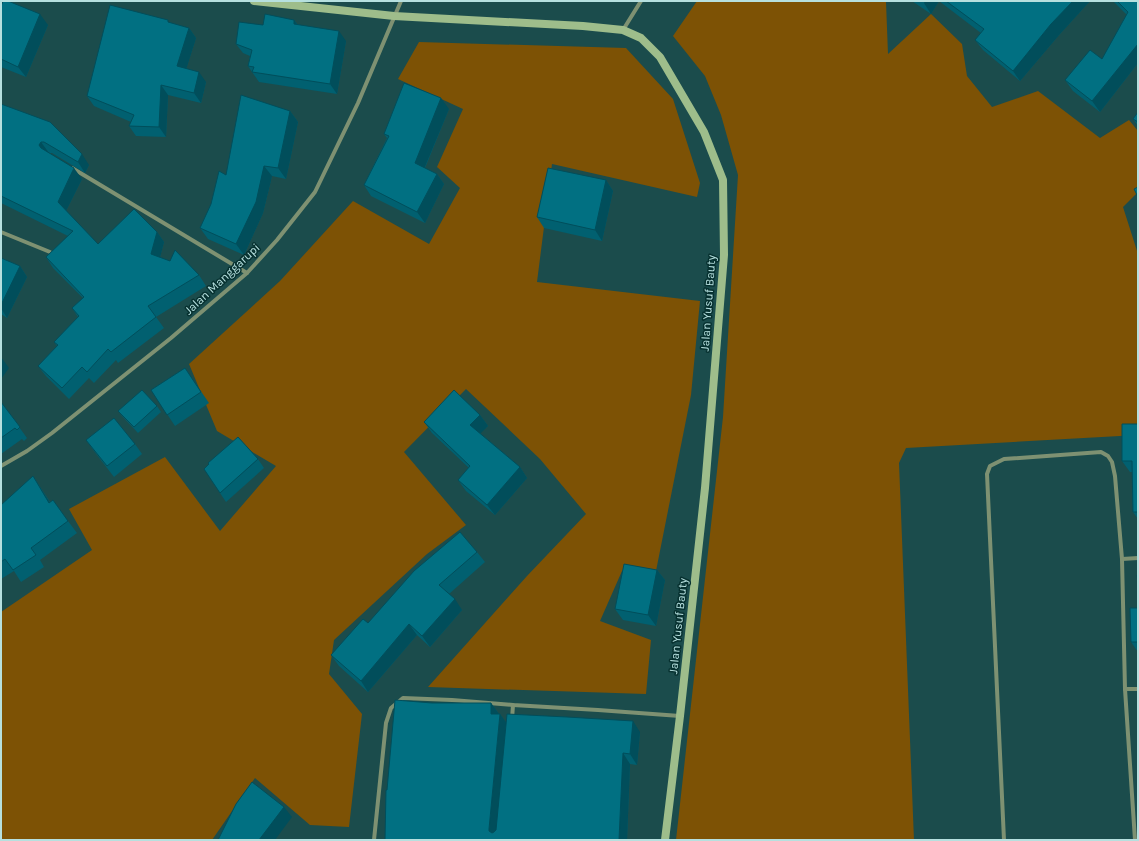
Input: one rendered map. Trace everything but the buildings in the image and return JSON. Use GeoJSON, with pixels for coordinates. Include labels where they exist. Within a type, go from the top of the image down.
{"type":"FeatureCollection","features":[{"type":"Feature","properties":{"kind":"street","name":"Jalan Yusuf Bauty"},"geometry":{"type":"LineString","coordinates":[[254,1],[394,16],[623,30],[641,38],[660,57],[704,132],[723,180],[723,262],[705,488],[665,840]]}},
{"type":"Feature","properties":{"kind":"street","name":"Jalan Manggarupi"},"geometry":{"type":"LineString","coordinates":[[1,466],[52,433],[171,338],[247,273],[277,240],[315,192],[358,103],[401,1]]}},
{"type":"Feature","properties":{"kind":"street"},"geometry":{"type":"LineString","coordinates":[[623,30],[641,1]]}},
{"type":"Feature","properties":{"kind":"street"},"geometry":{"type":"LineString","coordinates":[[71,168],[247,273]]}},
{"type":"Feature","properties":{"kind":"street"},"geometry":{"type":"LineString","coordinates":[[1,232],[50,252]]}},
{"type":"Feature","properties":{"kind":"street"},"geometry":{"type":"LineString","coordinates":[[1004,840],[987,474],[990,466],[1004,460],[1101,452],[1108,456],[1112,462],[1115,476],[1122,559],[1125,689],[1135,840]]}},
{"type":"Feature","properties":{"kind":"street"},"geometry":{"type":"LineString","coordinates":[[1122,559],[1138,558]]}},
{"type":"Feature","properties":{"kind":"street"},"geometry":{"type":"LineString","coordinates":[[1125,689],[1138,689]]}},
{"type":"Feature","properties":{"kind":"street"},"geometry":{"type":"LineString","coordinates":[[374,840],[386,723],[391,708],[403,698],[680,716]]}},
{"type":"Feature","properties":{"kind":"street"},"geometry":{"type":"LineString","coordinates":[[512,721],[513,705]]}},
{"type":"Feature","properties":{"kind":"street"},"geometry":{"type":"LineString","coordinates":[[1133,820],[1138,820]]}},
{"type":"Feature","properties":{"kind":"shaded area"},"geometry":{"type":"Polygon","coordinates":[[[697,1],[884,1],[886,2],[888,54],[931,14],[962,44],[967,76],[992,107],[1038,91],[1100,138],[1129,120],[1138,131],[1138,192],[1123,207],[1138,254],[1138,435],[906,448],[899,463],[914,840],[676,840],[723,417],[738,175],[721,115],[705,76],[673,36],[697,1]]]}},
{"type":"Feature","properties":{"kind":"shaded area"},"geometry":{"type":"Polygon","coordinates":[[[419,42],[626,48],[673,99],[700,183],[697,197],[552,164],[537,282],[700,301],[691,395],[656,571],[622,571],[600,621],[651,640],[646,694],[428,687],[527,576],[586,514],[540,459],[466,389],[404,452],[466,525],[427,554],[334,640],[329,674],[362,714],[349,827],[310,825],[255,778],[212,840],[1,840],[1,612],[92,550],[69,509],[165,457],[220,531],[276,466],[217,431],[189,364],[280,281],[353,201],[429,244],[460,188],[437,167],[463,109],[398,79],[419,42]]]}}]}
